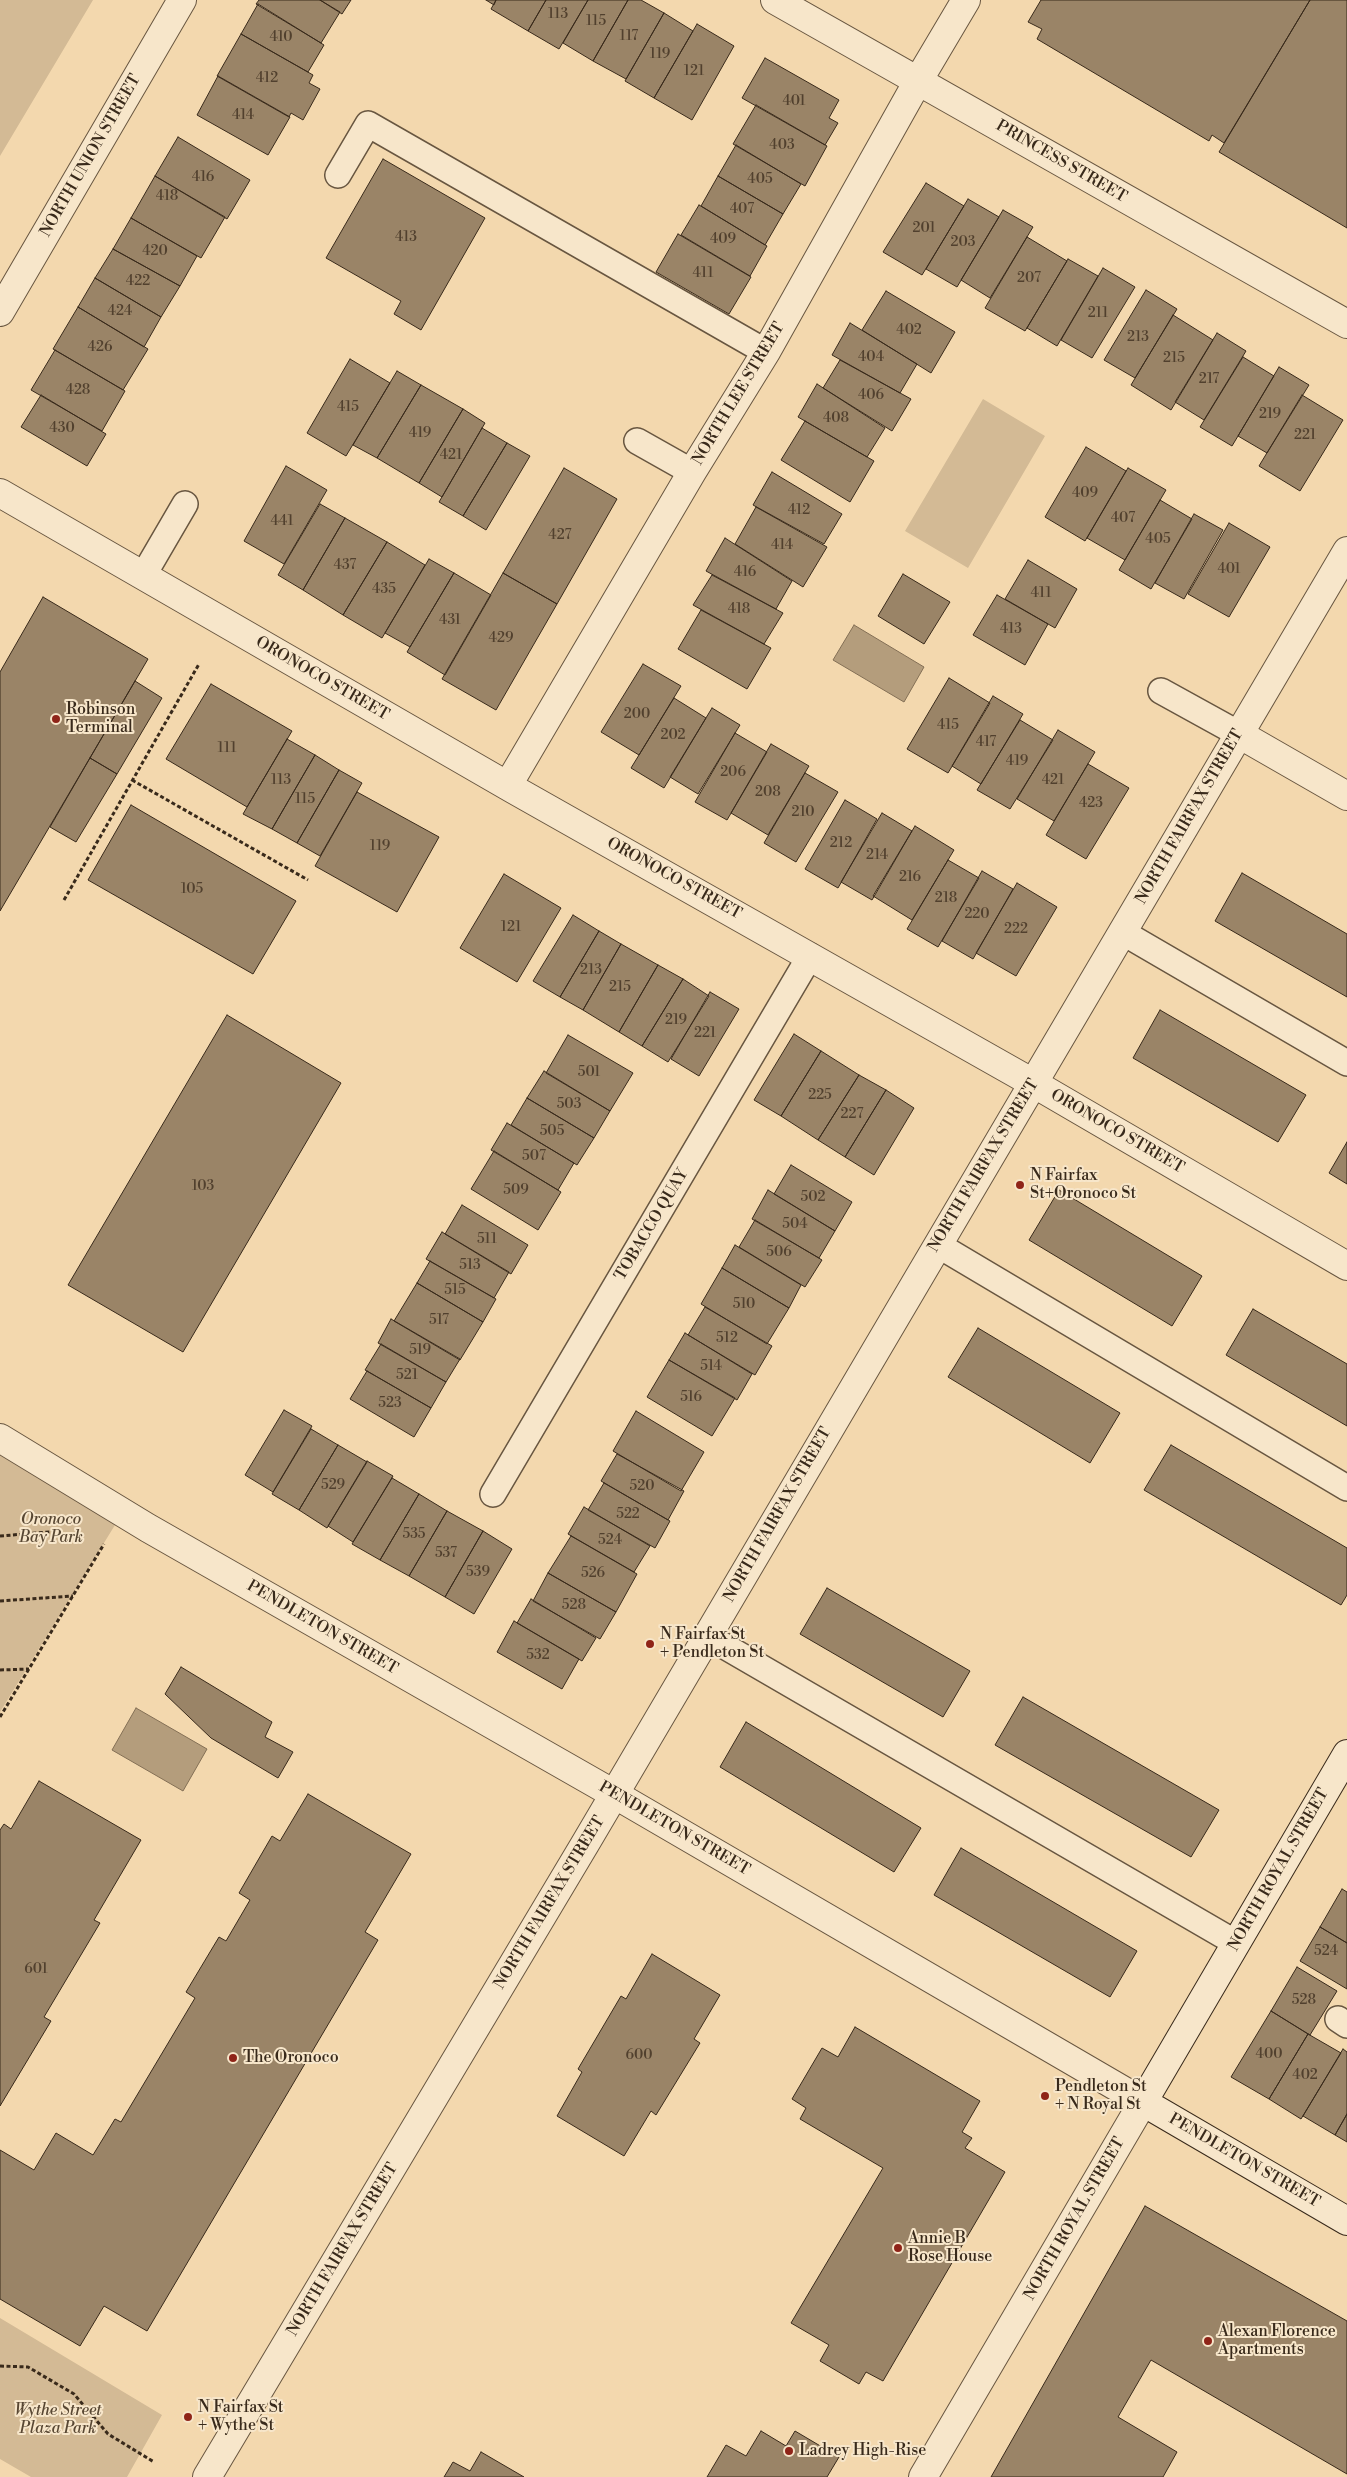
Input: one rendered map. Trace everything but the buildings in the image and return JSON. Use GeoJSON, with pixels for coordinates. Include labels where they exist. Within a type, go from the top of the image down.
{"type":"FeatureCollection","features":[{"type":"Feature","properties":{"kind":"street","name":"NORTH UNION STREET"},"geometry":{"type":"LineString","coordinates":[[0,312],[182,0]]}},
{"type":"Feature","properties":{"kind":"street","name":"PRINCESS STREET"},"geometry":{"type":"LineString","coordinates":[[775,0],[1347,324]]}},
{"type":"Feature","properties":{"kind":"street","name":"NORTH LEE STREET"},"geometry":{"type":"LineString","coordinates":[[508,785],[692,472],[766,352],[918,81],[966,0]]}},
{"type":"Feature","properties":{"kind":"street","name":"ORONOCO STREET"},"geometry":{"type":"LineString","coordinates":[[0,493],[508,785],[1033,1083],[1347,1266]]}},
{"type":"Feature","properties":{"kind":"street","name":"NORTH FAIRFAX STREET"},"geometry":{"type":"LineString","coordinates":[[207,2477],[614,1794],[1347,551]]}},
{"type":"Feature","properties":{"kind":"street"},"geometry":{"type":"LineString","coordinates":[[1239,734],[1347,796]]}},
{"type":"Feature","properties":{"kind":"street","name":"PENDLETON STREET"},"geometry":{"type":"LineString","coordinates":[[0,1438],[148,1528],[614,1794],[1347,2221]]}},
{"type":"Feature","properties":{"kind":"street","name":"NORTH ROYAL STREET"},"geometry":{"type":"LineString","coordinates":[[924,2477],[1347,1754]]}},
{"type":"Feature","properties":{"kind":"lane"},"geometry":{"type":"LineString","coordinates":[[338,175],[368,124],[766,352]]}},
{"type":"Feature","properties":{"kind":"lane"},"geometry":{"type":"LineString","coordinates":[[637,441],[692,472]]}},
{"type":"Feature","properties":{"kind":"lane"},"geometry":{"type":"LineString","coordinates":[[143,576],[185,504]]}},
{"type":"Feature","properties":{"kind":"lane"},"geometry":{"type":"LineString","coordinates":[[1161,690],[1239,734]]}},
{"type":"Feature","properties":{"kind":"lane"},"geometry":{"type":"LineString","coordinates":[[1122,932],[1347,1063]]}},
{"type":"Feature","properties":{"kind":"lane","name":"TOBACCO QUAY"},"geometry":{"type":"LineString","coordinates":[[493,1494],[810,956]]}},
{"type":"Feature","properties":{"kind":"lane"},"geometry":{"type":"LineString","coordinates":[[938,1245],[1347,1488]]}},
{"type":"Feature","properties":{"kind":"lane"},"geometry":{"type":"LineString","coordinates":[[707,1636],[1236,1943]]}},
{"type":"Feature","properties":{"kind":"path"},"geometry":{"type":"LineString","coordinates":[[64,900],[199,664]]}},
{"type":"Feature","properties":{"kind":"path"},"geometry":{"type":"LineString","coordinates":[[132,780],[308,880]]}},
{"type":"Feature","properties":{"kind":"path"},"geometry":{"type":"LineString","coordinates":[[0,1536],[61,1531]]}},
{"type":"Feature","properties":{"kind":"path"},"geometry":{"type":"LineString","coordinates":[[0,1716],[98,1553]]}},
{"type":"Feature","properties":{"kind":"path"},"geometry":{"type":"LineString","coordinates":[[0,1601],[73,1596]]}},
{"type":"Feature","properties":{"kind":"path"},"geometry":{"type":"LineString","coordinates":[[0,1670],[29,1669]]}},
{"type":"Feature","properties":{"kind":"path"},"geometry":{"type":"LineString","coordinates":[[0,2366],[28,2367],[74,2394],[108,2434],[154,2462]]}},
{"type":"Feature","properties":{"kind":"green space"},"geometry":{"type":"Polygon","coordinates":[[[0,0],[93,0],[0,156],[0,0]]]}},
{"type":"Feature","properties":{"kind":"green space"},"geometry":{"type":"Polygon","coordinates":[[[983,399],[1045,436],[968,568],[905,531],[983,399]]]}},
{"type":"Feature","properties":{"kind":"green space","name":"Oronoco Bay Park"},"geometry":{"type":"Polygon","coordinates":[[[0,1438],[123,1512],[0,1712],[0,1438]]]}},
{"type":"Feature","properties":{"kind":"green space","name":"Wythe Street Plaza Park"},"geometry":{"type":"Polygon","coordinates":[[[0,2318],[162,2415],[127,2477],[31,2477],[0,2459],[0,2318]]]}},
{"type":"Feature","properties":{"kind":"shaded area"},"geometry":{"type":"Polygon","coordinates":[[[854,625],[924,667],[904,702],[833,660],[854,625]]]}},
{"type":"Feature","properties":{"kind":"shaded area"},"geometry":{"type":"Polygon","coordinates":[[[136,1708],[207,1749],[183,1791],[112,1750],[136,1708]]]}},
{"type":"Feature","properties":{"kind":"place","name":"Robinson Terminal"},"geometry":{"type":"Point","coordinates":[56,719]}},
{"type":"Feature","properties":{"kind":"place","name":"N Fairfax St+Oronoco St"},"geometry":{"type":"Point","coordinates":[1020,1185]}},
{"type":"Feature","properties":{"kind":"place","name":"N Fairfax St + Pendleton St"},"geometry":{"type":"Point","coordinates":[650,1644]}},
{"type":"Feature","properties":{"kind":"place","name":"The Oronoco"},"geometry":{"type":"Point","coordinates":[233,2058]}},
{"type":"Feature","properties":{"kind":"place","name":"Pendleton St + N Royal St"},"geometry":{"type":"Point","coordinates":[1045,2096]}},
{"type":"Feature","properties":{"kind":"place","name":"Annie B Rose House"},"geometry":{"type":"Point","coordinates":[898,2248]}},
{"type":"Feature","properties":{"kind":"place","name":"Alexan Florence Apartments"},"geometry":{"type":"Point","coordinates":[1208,2341]}},
{"type":"Feature","properties":{"kind":"place","name":"N Fairfax St + Wythe St"},"geometry":{"type":"Point","coordinates":[188,2417]}},
{"type":"Feature","properties":{"kind":"place","name":"Ladrey High-Rise"},"geometry":{"type":"Point","coordinates":[789,2451]}}]}
